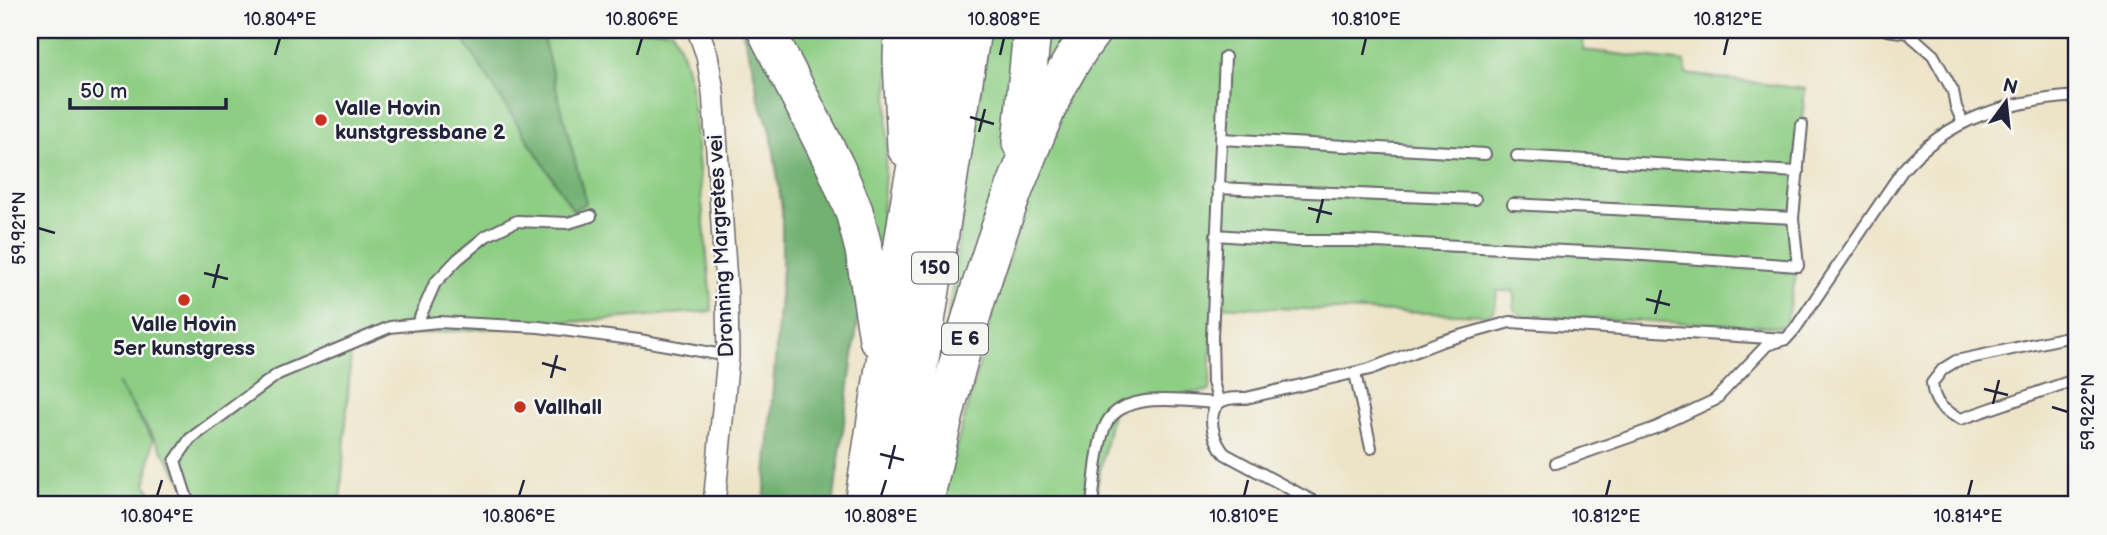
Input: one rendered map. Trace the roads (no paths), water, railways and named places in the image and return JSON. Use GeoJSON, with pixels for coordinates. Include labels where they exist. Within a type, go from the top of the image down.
{"type":"FeatureCollection","features":[{"type":"Feature","properties":{"kind":"highway"},"geometry":{"type":"LineString","coordinates":[[766,30],[836,168],[854,211],[864,250],[884,370],[863,505]]}},
{"type":"Feature","properties":{"kind":"highway"},"geometry":{"type":"LineString","coordinates":[[903,30],[903,92],[911,192]]}},
{"type":"Feature","properties":{"kind":"highway","name":"150"},"geometry":{"type":"LineString","coordinates":[[884,370],[911,192],[942,30]]}},
{"type":"Feature","properties":{"kind":"highway","name":"150"},"geometry":{"type":"LineString","coordinates":[[897,505],[972,30]]}},
{"type":"Feature","properties":{"kind":"highway"},"geometry":{"type":"LineString","coordinates":[[1019,176],[1032,30]]}},
{"type":"Feature","properties":{"kind":"highway","name":"E 6"},"geometry":{"type":"LineString","coordinates":[[924,505],[959,358],[1019,176],[1054,92],[1093,30]]}},
{"type":"Feature","properties":{"kind":"street","name":"Dronning Margretes vei"},"geometry":{"type":"LineString","coordinates":[[698,30],[707,55],[713,91],[727,297],[728,356],[714,505]]}},
{"type":"Feature","properties":{"kind":"lane"},"geometry":{"type":"LineString","coordinates":[[1887,30],[1908,33],[1933,55],[1953,91],[1955,107],[1963,123]]}},
{"type":"Feature","properties":{"kind":"lane"},"geometry":{"type":"LineString","coordinates":[[1226,57],[1216,235],[1213,382],[1219,403],[1214,412],[1216,444],[1225,454],[1320,505]]}},
{"type":"Feature","properties":{"kind":"lane"},"geometry":{"type":"LineString","coordinates":[[1556,463],[1655,428],[1715,400],[1767,345],[1786,339],[1795,329],[1902,171],[1917,153],[1937,137],[1983,114],[2030,102],[2077,96]]}},
{"type":"Feature","properties":{"kind":"lane"},"geometry":{"type":"LineString","coordinates":[[1216,235],[1298,241],[1629,254],[1798,266],[1793,218],[1802,125]]}},
{"type":"Feature","properties":{"kind":"lane"},"geometry":{"type":"LineString","coordinates":[[1220,139],[1485,154]]}},
{"type":"Feature","properties":{"kind":"lane"},"geometry":{"type":"LineString","coordinates":[[1517,156],[1798,172]]}},
{"type":"Feature","properties":{"kind":"lane"},"geometry":{"type":"LineString","coordinates":[[1218,188],[1475,199]]}},
{"type":"Feature","properties":{"kind":"lane"},"geometry":{"type":"LineString","coordinates":[[1513,204],[1793,218]]}},
{"type":"Feature","properties":{"kind":"lane"},"geometry":{"type":"LineString","coordinates":[[417,324],[435,284],[458,259],[486,236],[517,221],[568,223],[591,216]]}},
{"type":"Feature","properties":{"kind":"lane"},"geometry":{"type":"LineString","coordinates":[[189,505],[175,461],[190,439],[278,374],[390,327],[438,322],[539,327],[639,340],[728,356]]}},
{"type":"Feature","properties":{"kind":"lane"},"geometry":{"type":"LineString","coordinates":[[1092,505],[1101,439],[1107,420],[1116,410],[1127,404],[1145,401],[1219,403],[1228,399],[1246,398],[1355,373],[1442,341],[1510,322],[1786,339]]}},
{"type":"Feature","properties":{"kind":"lane"},"geometry":{"type":"LineString","coordinates":[[2077,335],[1956,361],[1943,369],[1932,383],[1933,398],[1943,410],[1961,419],[2077,379]]}},
{"type":"Feature","properties":{"kind":"lane"},"geometry":{"type":"LineString","coordinates":[[1355,373],[1371,448]]}},
{"type":"Feature","properties":{"kind":"place","name":"Valle Hovin kunstgressbane 2"},"geometry":{"type":"Point","coordinates":[321,120]}},
{"type":"Feature","properties":{"kind":"place","name":"Valle Hovin 5er kunstgress"},"geometry":{"type":"Point","coordinates":[184,300]}},
{"type":"Feature","properties":{"kind":"place","name":"Vallhall"},"geometry":{"type":"Point","coordinates":[520,407]}}]}
